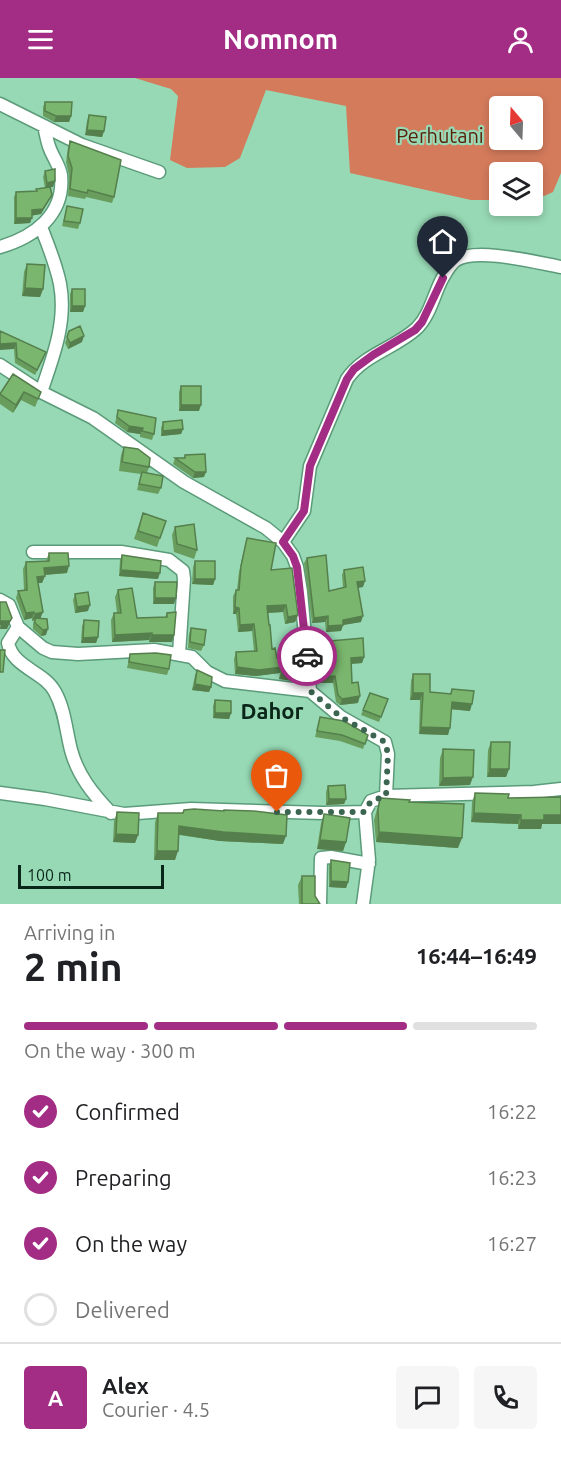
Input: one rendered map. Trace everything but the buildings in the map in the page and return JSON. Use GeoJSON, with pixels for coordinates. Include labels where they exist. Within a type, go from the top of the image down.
{"type":"FeatureCollection","features":[{"type":"Feature","properties":{"kind":"street"},"geometry":{"type":"LineString","coordinates":[[0,104],[82,145],[159,172]]}},
{"type":"Feature","properties":{"kind":"street"},"geometry":{"type":"LineString","coordinates":[[0,247],[20,241],[41,227],[52,216],[58,204],[61,174],[49,147],[44,126]]}},
{"type":"Feature","properties":{"kind":"street"},"geometry":{"type":"LineString","coordinates":[[41,227],[60,285],[62,311],[57,346],[41,392]]}},
{"type":"Feature","properties":{"kind":"street"},"geometry":{"type":"LineString","coordinates":[[283,542],[304,511],[310,466],[347,379],[354,369],[373,355],[402,339],[422,322],[443,278],[455,261],[469,256],[488,256],[525,259],[561,267]]}},
{"type":"Feature","properties":{"kind":"street"},"geometry":{"type":"LineString","coordinates":[[0,365],[41,392],[93,418],[184,482],[266,528],[283,542],[293,556],[297,567],[310,691]]}},
{"type":"Feature","properties":{"kind":"street"},"geometry":{"type":"LineString","coordinates":[[33,552],[121,552],[169,560],[177,564],[183,571],[184,579],[179,654]]}},
{"type":"Feature","properties":{"kind":"street"},"geometry":{"type":"LineString","coordinates":[[0,600],[9,605],[18,627],[43,648],[52,652],[78,654],[154,650],[179,654],[196,660],[207,672],[225,681],[310,691],[341,717],[385,742],[388,754],[386,796]]}},
{"type":"Feature","properties":{"kind":"street"},"geometry":{"type":"LineString","coordinates":[[18,627],[8,643],[9,650],[22,665],[46,680],[54,689],[60,700],[75,764],[92,793],[111,813]]}},
{"type":"Feature","properties":{"kind":"street"},"geometry":{"type":"LineString","coordinates":[[363,904],[369,864],[364,812],[371,801],[386,796],[534,792],[561,789]]}},
{"type":"Feature","properties":{"kind":"street"},"geometry":{"type":"LineString","coordinates":[[0,793],[74,804],[111,813],[140,814],[191,809],[364,812]]}},
{"type":"Feature","properties":{"kind":"street"},"geometry":{"type":"LineString","coordinates":[[320,904],[321,858],[331,856],[369,864]]}},
{"type":"Feature","properties":{"kind":"green space","name":"Perhutani"},"geometry":{"type":"Polygon","coordinates":[[[135,78],[561,78],[561,173],[553,192],[543,196],[543,162],[489,162],[489,200],[471,200],[350,173],[346,106],[266,90],[240,158],[225,167],[187,168],[170,160],[178,96],[171,89],[135,78]]]}},
{"type":"Feature","properties":{"kind":"way so far"},"geometry":{"type":"LineString","coordinates":[[277,812],[364,812],[371,801],[386,796],[388,754],[385,742],[341,717],[310,691],[307,656]]}},
{"type":"Feature","properties":{"kind":"district","name":"Dahor"},"geometry":{"type":"Point","coordinates":[272,710]}},
{"type":"Feature","properties":{"kind":"route"},"geometry":{"type":"LineString","coordinates":[[307,656],[297,567],[293,556],[283,542],[304,511],[310,466],[315,451],[347,379],[354,369],[415,330],[422,322],[443,278]]}}]}
